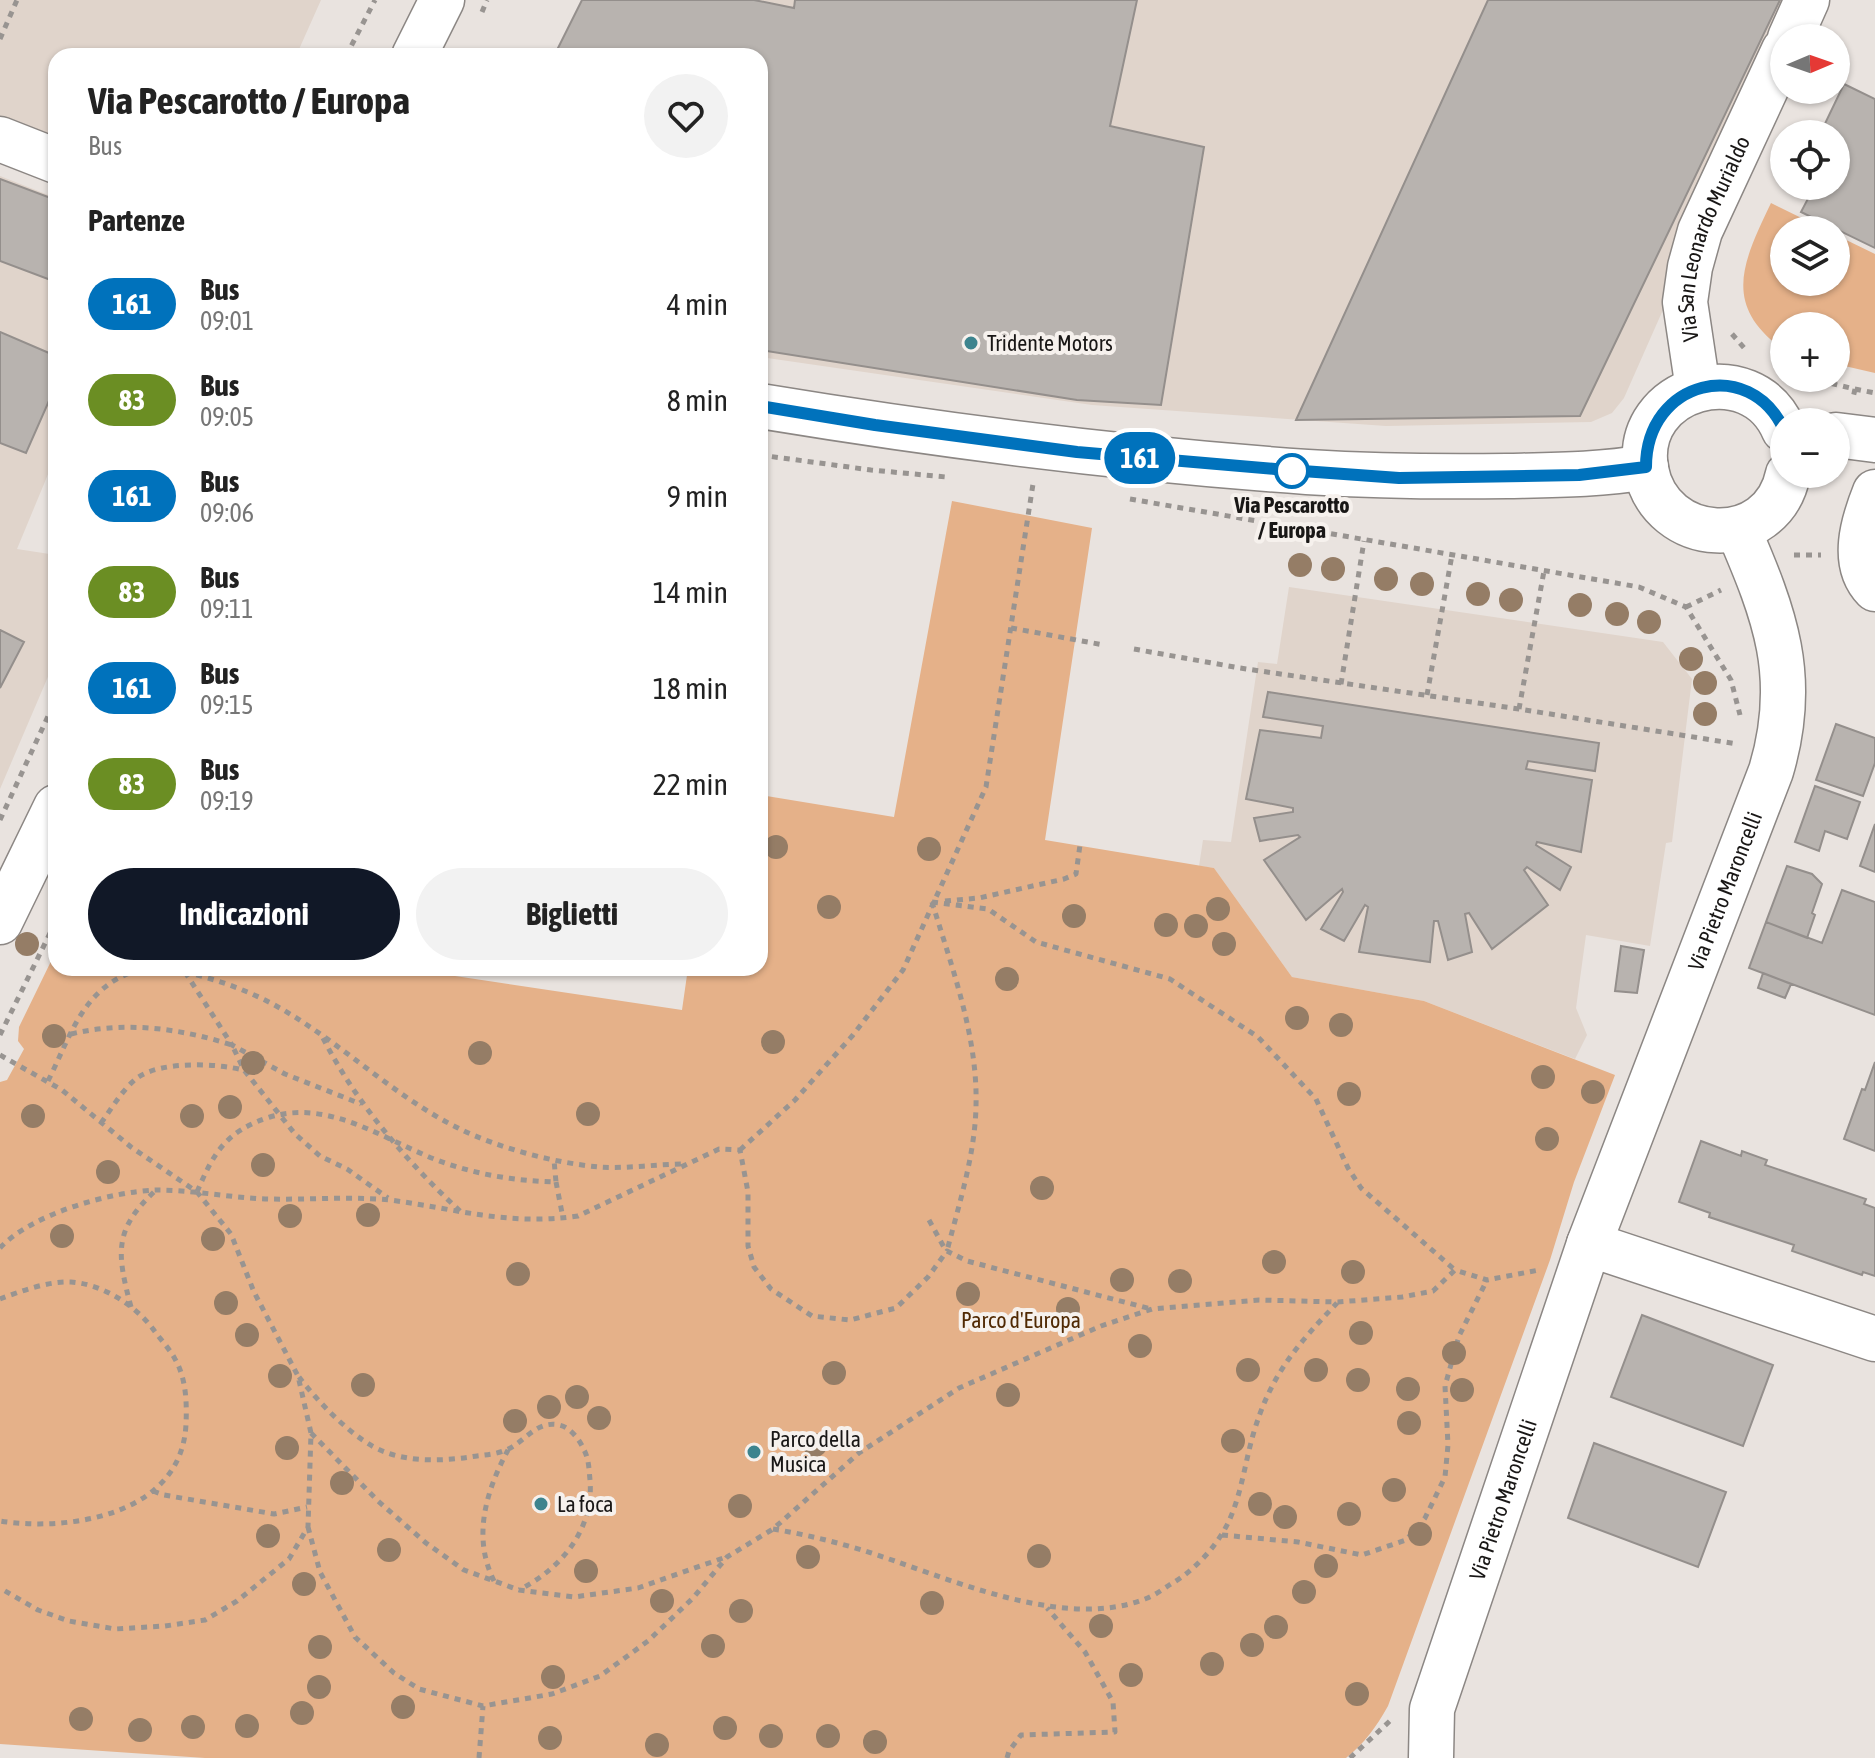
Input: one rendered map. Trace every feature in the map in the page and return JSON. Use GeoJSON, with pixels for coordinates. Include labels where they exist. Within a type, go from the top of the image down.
{"type":"FeatureCollection","features":[{"type":"Feature","properties":{"kind":"street"},"geometry":{"type":"LineString","coordinates":[[418,48],[442,0]]}},
{"type":"Feature","properties":{"kind":"street"},"geometry":{"type":"LineString","coordinates":[[1796,24],[1807,0]]}},
{"type":"Feature","properties":{"kind":"street","name":"Via San Leonardo Murialdo"},"geometry":{"type":"LineString","coordinates":[[1698,389],[1685,302],[1690,267],[1700,231],[1770,80]]}},
{"type":"Feature","properties":{"kind":"street"},"geometry":{"type":"LineString","coordinates":[[0,139],[48,158]]}},
{"type":"Feature","properties":{"kind":"street"},"geometry":{"type":"LineString","coordinates":[[1770,409],[1754,395],[1736,388],[1717,386],[1682,395],[1658,418],[1646,450],[1646,467],[1651,487],[1662,505],[1677,519],[1696,528],[1716,531],[1738,529],[1758,520],[1775,504],[1784,488]]}},
{"type":"Feature","properties":{"kind":"street"},"geometry":{"type":"LineString","coordinates":[[768,407],[1077,452],[1399,478],[1579,475],[1646,467]]}},
{"type":"Feature","properties":{"kind":"street"},"geometry":{"type":"LineString","coordinates":[[1850,437],[1875,440]]}},
{"type":"Feature","properties":{"kind":"street"},"geometry":{"type":"LineString","coordinates":[[1875,492],[1859,555],[1864,578],[1875,589]]}},
{"type":"Feature","properties":{"kind":"street","name":"Via Pietro Maroncelli"},"geometry":{"type":"LineString","coordinates":[[1431,1758],[1432,1709],[1589,1244],[1781,738],[1783,664],[1776,625],[1738,529]]}},
{"type":"Feature","properties":{"kind":"street"},"geometry":{"type":"LineString","coordinates":[[0,922],[48,823]]}},
{"type":"Feature","properties":{"kind":"street"},"geometry":{"type":"LineString","coordinates":[[1589,1244],[1875,1339]]}},
{"type":"Feature","properties":{"kind":"path"},"geometry":{"type":"LineString","coordinates":[[0,39],[17,0]]}},
{"type":"Feature","properties":{"kind":"path"},"geometry":{"type":"LineString","coordinates":[[350,48],[375,0]]}},
{"type":"Feature","properties":{"kind":"path"},"geometry":{"type":"LineString","coordinates":[[1727,321],[1731,333],[1753,358]]}},
{"type":"Feature","properties":{"kind":"path"},"geometry":{"type":"LineString","coordinates":[[1855,389],[1875,393]]}},
{"type":"Feature","properties":{"kind":"path"},"geometry":{"type":"LineString","coordinates":[[768,456],[913,476],[958,478]]}},
{"type":"Feature","properties":{"kind":"path"},"geometry":{"type":"LineString","coordinates":[[0,1248],[31,1224],[80,1204],[156,1190],[267,1199],[320,1197],[392,1201],[490,1218],[530,1221],[563,1218],[578,1216],[719,1149],[740,1150],[795,1100],[853,1035],[903,970],[986,787],[1037,483],[1019,481]]}},
{"type":"Feature","properties":{"kind":"path"},"geometry":{"type":"LineString","coordinates":[[1116,497],[1639,587],[1686,607],[1731,680],[1740,714],[1738,744],[1733,759]]}},
{"type":"Feature","properties":{"kind":"path"},"geometry":{"type":"LineString","coordinates":[[1341,684],[1364,541]]}},
{"type":"Feature","properties":{"kind":"path"},"geometry":{"type":"LineString","coordinates":[[1427,695],[1452,555]]}},
{"type":"Feature","properties":{"kind":"path"},"geometry":{"type":"LineString","coordinates":[[1519,709],[1544,571]]}},
{"type":"Feature","properties":{"kind":"path"},"geometry":{"type":"LineString","coordinates":[[1011,628],[1104,645]]}},
{"type":"Feature","properties":{"kind":"path"},"geometry":{"type":"LineString","coordinates":[[1134,649],[1341,684],[1738,744]]}},
{"type":"Feature","properties":{"kind":"path"},"geometry":{"type":"LineString","coordinates":[[0,820],[48,716]]}},
{"type":"Feature","properties":{"kind":"path"},"geometry":{"type":"LineString","coordinates":[[932,902],[979,898],[1064,879],[1076,874],[1080,845]]}},
{"type":"Feature","properties":{"kind":"path"},"geometry":{"type":"LineString","coordinates":[[740,1150],[748,1192],[748,1246],[754,1267],[771,1289],[812,1316],[850,1320],[896,1308],[928,1277],[947,1251],[970,1159],[977,1109],[976,1065],[932,902]]}},
{"type":"Feature","properties":{"kind":"path"},"geometry":{"type":"LineString","coordinates":[[932,902],[988,909],[1036,942],[1170,979],[1258,1037],[1316,1099],[1348,1168],[1361,1188],[1455,1270],[1487,1280],[1546,1269]]}},
{"type":"Feature","properties":{"kind":"path"},"geometry":{"type":"LineString","coordinates":[[0,1035],[48,937]]}},
{"type":"Feature","properties":{"kind":"path"},"geometry":{"type":"LineString","coordinates":[[48,1081],[87,1004],[101,989],[122,976]]}},
{"type":"Feature","properties":{"kind":"path"},"geometry":{"type":"LineString","coordinates":[[188,976],[232,1045],[244,1070],[295,1134],[320,1156],[347,1169],[392,1201]]}},
{"type":"Feature","properties":{"kind":"path"},"geometry":{"type":"LineString","coordinates":[[201,976],[266,1001],[321,1035],[384,1082],[459,1128],[554,1160],[601,1167],[690,1164]]}},
{"type":"Feature","properties":{"kind":"path"},"geometry":{"type":"LineString","coordinates":[[71,1034],[123,1026],[172,1031],[232,1045],[285,1074],[361,1104]]}},
{"type":"Feature","properties":{"kind":"path"},"geometry":{"type":"LineString","coordinates":[[321,1035],[361,1104],[461,1212]]}},
{"type":"Feature","properties":{"kind":"path"},"geometry":{"type":"LineString","coordinates":[[0,1055],[62,1090],[131,1147],[197,1192],[231,1234],[254,1292],[298,1376],[322,1406],[384,1452],[424,1460],[496,1454],[542,1426],[560,1425],[577,1437],[586,1453],[589,1470],[590,1503],[584,1527],[559,1562],[519,1590]]}},
{"type":"Feature","properties":{"kind":"path"},"geometry":{"type":"LineString","coordinates":[[101,1123],[141,1075],[200,1064],[244,1070]]}},
{"type":"Feature","properties":{"kind":"path"},"geometry":{"type":"LineString","coordinates":[[197,1192],[222,1144],[237,1130],[295,1111],[332,1116],[445,1163],[488,1176],[556,1182]]}},
{"type":"Feature","properties":{"kind":"path"},"geometry":{"type":"LineString","coordinates":[[554,1160],[563,1218]]}},
{"type":"Feature","properties":{"kind":"path"},"geometry":{"type":"LineString","coordinates":[[131,1307],[123,1266],[123,1232],[134,1210],[156,1190]]}},
{"type":"Feature","properties":{"kind":"path"},"geometry":{"type":"LineString","coordinates":[[929,1220],[947,1251],[967,1261],[1152,1309]]}},
{"type":"Feature","properties":{"kind":"path"},"geometry":{"type":"LineString","coordinates":[[311,1433],[378,1501],[426,1543],[464,1570],[519,1590],[574,1597],[638,1588],[727,1557],[773,1529],[859,1453],[959,1388],[1101,1326],[1152,1309],[1259,1300],[1338,1302],[1402,1297],[1433,1291],[1455,1270]]}},
{"type":"Feature","properties":{"kind":"path"},"geometry":{"type":"LineString","coordinates":[[1222,1535],[1298,1542],[1362,1555],[1406,1540],[1425,1518],[1445,1477],[1448,1445],[1445,1386],[1459,1336],[1487,1280]]}},
{"type":"Feature","properties":{"kind":"path"},"geometry":{"type":"LineString","coordinates":[[0,1299],[42,1286],[72,1282],[100,1289],[131,1307],[148,1323],[176,1359],[187,1399],[185,1444],[166,1477],[129,1508],[66,1523],[0,1521]]}},
{"type":"Feature","properties":{"kind":"path"},"geometry":{"type":"LineString","coordinates":[[773,1529],[807,1534],[863,1550],[942,1579],[1046,1606],[1104,1609],[1144,1600],[1189,1573],[1222,1535],[1231,1517],[1261,1409],[1276,1377],[1292,1351],[1338,1302]]}},
{"type":"Feature","properties":{"kind":"path"},"geometry":{"type":"LineString","coordinates":[[298,1376],[311,1433],[308,1527],[320,1572],[355,1637],[394,1673],[419,1689],[483,1706],[552,1694],[600,1676],[648,1641],[680,1612],[727,1557]]}},
{"type":"Feature","properties":{"kind":"path"},"geometry":{"type":"LineString","coordinates":[[494,1581],[486,1561],[483,1526],[487,1497],[508,1449]]}},
{"type":"Feature","properties":{"kind":"path"},"geometry":{"type":"LineString","coordinates":[[153,1491],[274,1514],[307,1507]]}},
{"type":"Feature","properties":{"kind":"path"},"geometry":{"type":"LineString","coordinates":[[0,1588],[38,1610],[69,1621],[115,1629],[205,1620],[237,1601],[289,1559],[308,1527]]}},
{"type":"Feature","properties":{"kind":"path"},"geometry":{"type":"LineString","coordinates":[[1007,1758],[1021,1735],[1115,1732],[1113,1702],[1085,1652],[1046,1606]]}},
{"type":"Feature","properties":{"kind":"path"},"geometry":{"type":"LineString","coordinates":[[479,1758],[483,1706]]}},
{"type":"Feature","properties":{"kind":"path"},"geometry":{"type":"LineString","coordinates":[[1350,1758],[1401,1710]]}},
{"type":"Feature","properties":{"kind":"shaded area"},"geometry":{"type":"Polygon","coordinates":[[[0,0],[321,0],[300,48],[48,48],[48,156],[0,138],[0,0]]]}},
{"type":"Feature","properties":{"kind":"shaded area"},"geometry":{"type":"Polygon","coordinates":[[[583,0],[1800,0],[1789,24],[1770,24],[1770,68],[1624,398],[1612,413],[1591,422],[1386,426],[1092,405],[768,358],[768,48],[562,48],[583,0]]]}},
{"type":"Feature","properties":{"kind":"shaded area"},"geometry":{"type":"Polygon","coordinates":[[[0,176],[48,195],[48,474],[17,549],[48,554],[48,677],[0,789],[0,176]]]}},
{"type":"Feature","properties":{"kind":"shaded area"},"geometry":{"type":"Polygon","coordinates":[[[1289,587],[1663,642],[1692,679],[1672,842],[1666,843],[1650,946],[1586,935],[1576,1008],[1587,1035],[1575,1059],[1424,1001],[1292,977],[1214,868],[1199,866],[1203,840],[1231,842],[1258,662],[1277,664],[1289,587]]]}},
{"type":"Feature","properties":{"kind":"green space"},"geometry":{"type":"Polygon","coordinates":[[[1771,203],[1797,216],[1770,216],[1770,296],[1850,296],[1850,242],[1875,254],[1875,373],[1850,367],[1850,312],[1770,312],[1770,338],[1764,333],[1751,316],[1745,299],[1743,282],[1752,245],[1771,203]]]}},
{"type":"Feature","properties":{"kind":"green space","name":"Parco d'Europa"},"geometry":{"type":"Polygon","coordinates":[[[952,501],[1092,528],[1045,840],[1214,868],[1292,977],[1424,1001],[1615,1075],[1388,1706],[1359,1746],[1346,1758],[205,1758],[0,1744],[0,1082],[7,1080],[24,1049],[18,1041],[19,1027],[48,967],[48,976],[455,976],[682,1010],[687,976],[768,976],[768,796],[894,817],[952,501]]]}},
{"type":"Feature","properties":{"kind":"building"},"geometry":{"type":"Polygon","coordinates":[[[582,0],[754,0],[794,8],[795,0],[1137,0],[1110,126],[1204,147],[1161,405],[1077,400],[768,351],[768,48],[558,48],[582,0]]]}},
{"type":"Feature","properties":{"kind":"building"},"geometry":{"type":"Polygon","coordinates":[[[1488,0],[1780,0],[1580,416],[1296,420],[1488,0]]]}},
{"type":"Feature","properties":{"kind":"building"},"geometry":{"type":"Polygon","coordinates":[[[1850,87],[1875,99],[1875,248],[1850,236],[1850,216],[1809,216],[1801,212],[1807,200],[1850,200],[1850,120],[1827,120],[1834,104],[1850,104],[1850,87]]]}},
{"type":"Feature","properties":{"kind":"building"},"geometry":{"type":"Polygon","coordinates":[[[0,179],[48,197],[48,279],[0,261],[0,179]]]}},
{"type":"Feature","properties":{"kind":"building"},"geometry":{"type":"Polygon","coordinates":[[[0,332],[48,353],[48,403],[26,453],[0,443],[0,332]]]}},
{"type":"Feature","properties":{"kind":"building"},"geometry":{"type":"Polygon","coordinates":[[[0,630],[24,642],[0,688],[0,630]]]}},
{"type":"Feature","properties":{"kind":"building"},"geometry":{"type":"Polygon","coordinates":[[[1268,692],[1599,743],[1595,771],[1528,761],[1526,769],[1592,780],[1581,852],[1537,842],[1536,845],[1571,867],[1560,890],[1527,867],[1524,870],[1548,905],[1492,949],[1469,913],[1465,914],[1472,952],[1448,960],[1438,921],[1434,921],[1430,962],[1359,952],[1368,907],[1365,905],[1344,941],[1321,929],[1342,889],[1306,920],[1264,860],[1300,837],[1260,841],[1254,818],[1293,812],[1293,808],[1246,799],[1260,730],[1321,738],[1323,726],[1263,717],[1268,692]]]}},
{"type":"Feature","properties":{"kind":"building"},"geometry":{"type":"Polygon","coordinates":[[[1836,724],[1875,738],[1875,763],[1863,796],[1816,780],[1836,724]]]}},
{"type":"Feature","properties":{"kind":"building"},"geometry":{"type":"Polygon","coordinates":[[[1815,786],[1860,802],[1847,839],[1825,831],[1819,851],[1795,842],[1815,786]]]}},
{"type":"Feature","properties":{"kind":"building"},"geometry":{"type":"Polygon","coordinates":[[[1875,824],[1875,872],[1860,866],[1875,824]]]}},
{"type":"Feature","properties":{"kind":"building"},"geometry":{"type":"Polygon","coordinates":[[[1787,866],[1812,874],[1822,884],[1807,938],[1766,922],[1787,866]]]}},
{"type":"Feature","properties":{"kind":"building"},"geometry":{"type":"Polygon","coordinates":[[[1842,890],[1875,902],[1875,1015],[1749,968],[1766,922],[1822,943],[1842,890]]]}},
{"type":"Feature","properties":{"kind":"building"},"geometry":{"type":"Polygon","coordinates":[[[1621,946],[1644,950],[1637,993],[1615,991],[1621,946]]]}},
{"type":"Feature","properties":{"kind":"building"},"geometry":{"type":"Polygon","coordinates":[[[1763,973],[1791,984],[1785,998],[1758,988],[1763,973]]]}},
{"type":"Feature","properties":{"kind":"building"},"geometry":{"type":"Polygon","coordinates":[[[1875,1062],[1875,1151],[1844,1139],[1875,1062]]]}},
{"type":"Feature","properties":{"kind":"building"},"geometry":{"type":"Polygon","coordinates":[[[1701,1141],[1741,1156],[1742,1151],[1767,1160],[1765,1165],[1866,1199],[1864,1204],[1875,1208],[1875,1276],[1863,1272],[1862,1275],[1792,1251],[1794,1245],[1709,1217],[1710,1213],[1679,1202],[1701,1141]]]}},
{"type":"Feature","properties":{"kind":"building"},"geometry":{"type":"Polygon","coordinates":[[[1642,1315],[1773,1365],[1743,1446],[1611,1397],[1642,1315]]]}},
{"type":"Feature","properties":{"kind":"building"},"geometry":{"type":"Polygon","coordinates":[[[1594,1443],[1726,1492],[1698,1567],[1568,1518],[1594,1443]]]}},
{"type":"Feature","properties":{"kind":"bus line","name":"161"},"geometry":{"type":"LineString","coordinates":[[768,407],[1077,452],[1399,478],[1579,475],[1646,467],[1650,433],[1668,405],[1682,395],[1717,386],[1736,388],[1754,395],[1770,408]]}},
{"type":"Feature","properties":{"kind":"place","name":"Tridente Motors"},"geometry":{"type":"Point","coordinates":[971,343]}},
{"type":"Feature","properties":{"kind":"place","name":"Via Pescarotto / Europa"},"geometry":{"type":"Point","coordinates":[1292,471]}},
{"type":"Feature","properties":{"kind":"place","name":"Parco della Musica"},"geometry":{"type":"Point","coordinates":[754,1452]}},
{"type":"Feature","properties":{"kind":"place","name":"La foca"},"geometry":{"type":"Point","coordinates":[541,1504]}}]}
